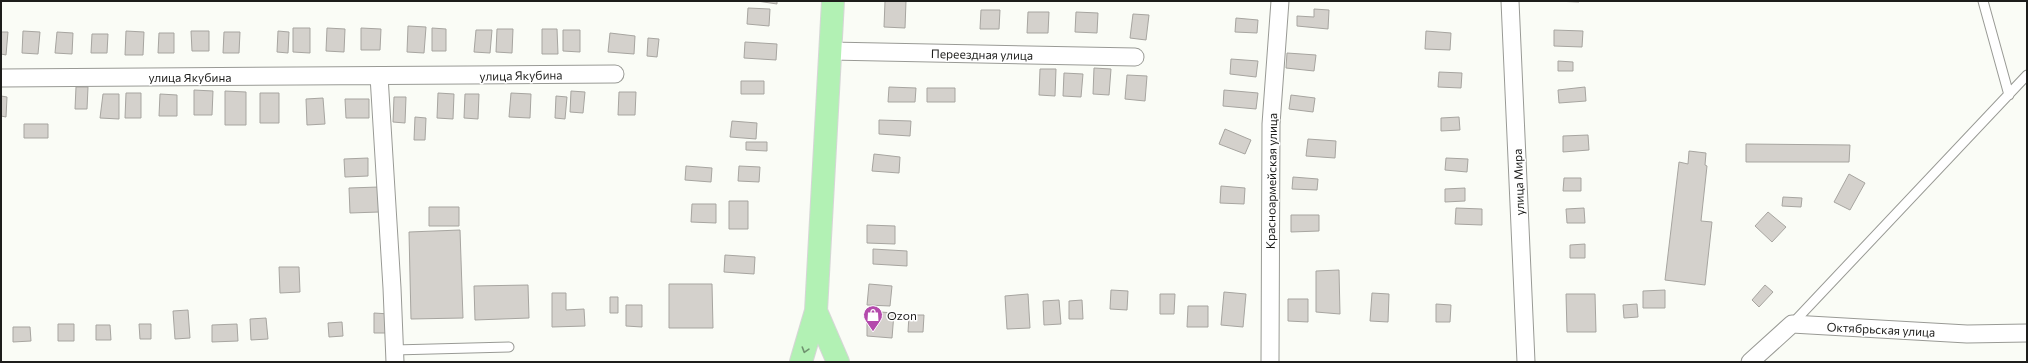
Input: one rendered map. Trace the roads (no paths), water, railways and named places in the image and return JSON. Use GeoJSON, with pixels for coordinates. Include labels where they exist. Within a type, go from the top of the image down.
{"type":"FeatureCollection","features":[{"type":"Feature","properties":{"kind":"main road"},"geometry":{"type":"LineString","coordinates":[[801,362],[816,311],[833,1]]}},
{"type":"Feature","properties":{"kind":"main road"},"geometry":{"type":"LineString","coordinates":[[816,311],[838,362]]}},
{"type":"Feature","properties":{"kind":"street","name":"Красноармейская улица"},"geometry":{"type":"LineString","coordinates":[[1270,362],[1271,124],[1280,1]]}},
{"type":"Feature","properties":{"kind":"street","name":"улица Мира"},"geometry":{"type":"LineString","coordinates":[[1510,1],[1526,362]]}},
{"type":"Feature","properties":{"kind":"street","name":"Переездная улица"},"geometry":{"type":"LineString","coordinates":[[830,51],[1135,57]]}},
{"type":"Feature","properties":{"kind":"street","name":"улица Якубина"},"geometry":{"type":"LineString","coordinates":[[1,78],[615,74]]}},
{"type":"Feature","properties":{"kind":"street"},"geometry":{"type":"LineString","coordinates":[[380,76],[392,288],[394,356]]}},
{"type":"Feature","properties":{"kind":"street"},"geometry":{"type":"LineString","coordinates":[[1750,362],[1792,324]]}},
{"type":"Feature","properties":{"kind":"street","name":"Октябрьская улица"},"geometry":{"type":"LineString","coordinates":[[1792,324],[1967,334],[2027,333]]}},
{"type":"Feature","properties":{"kind":"lane"},"geometry":{"type":"LineString","coordinates":[[1983,1],[2009,95]]}},
{"type":"Feature","properties":{"kind":"lane"},"geometry":{"type":"LineString","coordinates":[[1792,324],[2009,95],[2027,74]]}},
{"type":"Feature","properties":{"kind":"lane"},"geometry":{"type":"LineString","coordinates":[[394,356],[509,347]]}},
{"type":"Feature","properties":{"kind":"place","name":"Ozon"},"geometry":{"type":"Point","coordinates":[873,332]}}]}
